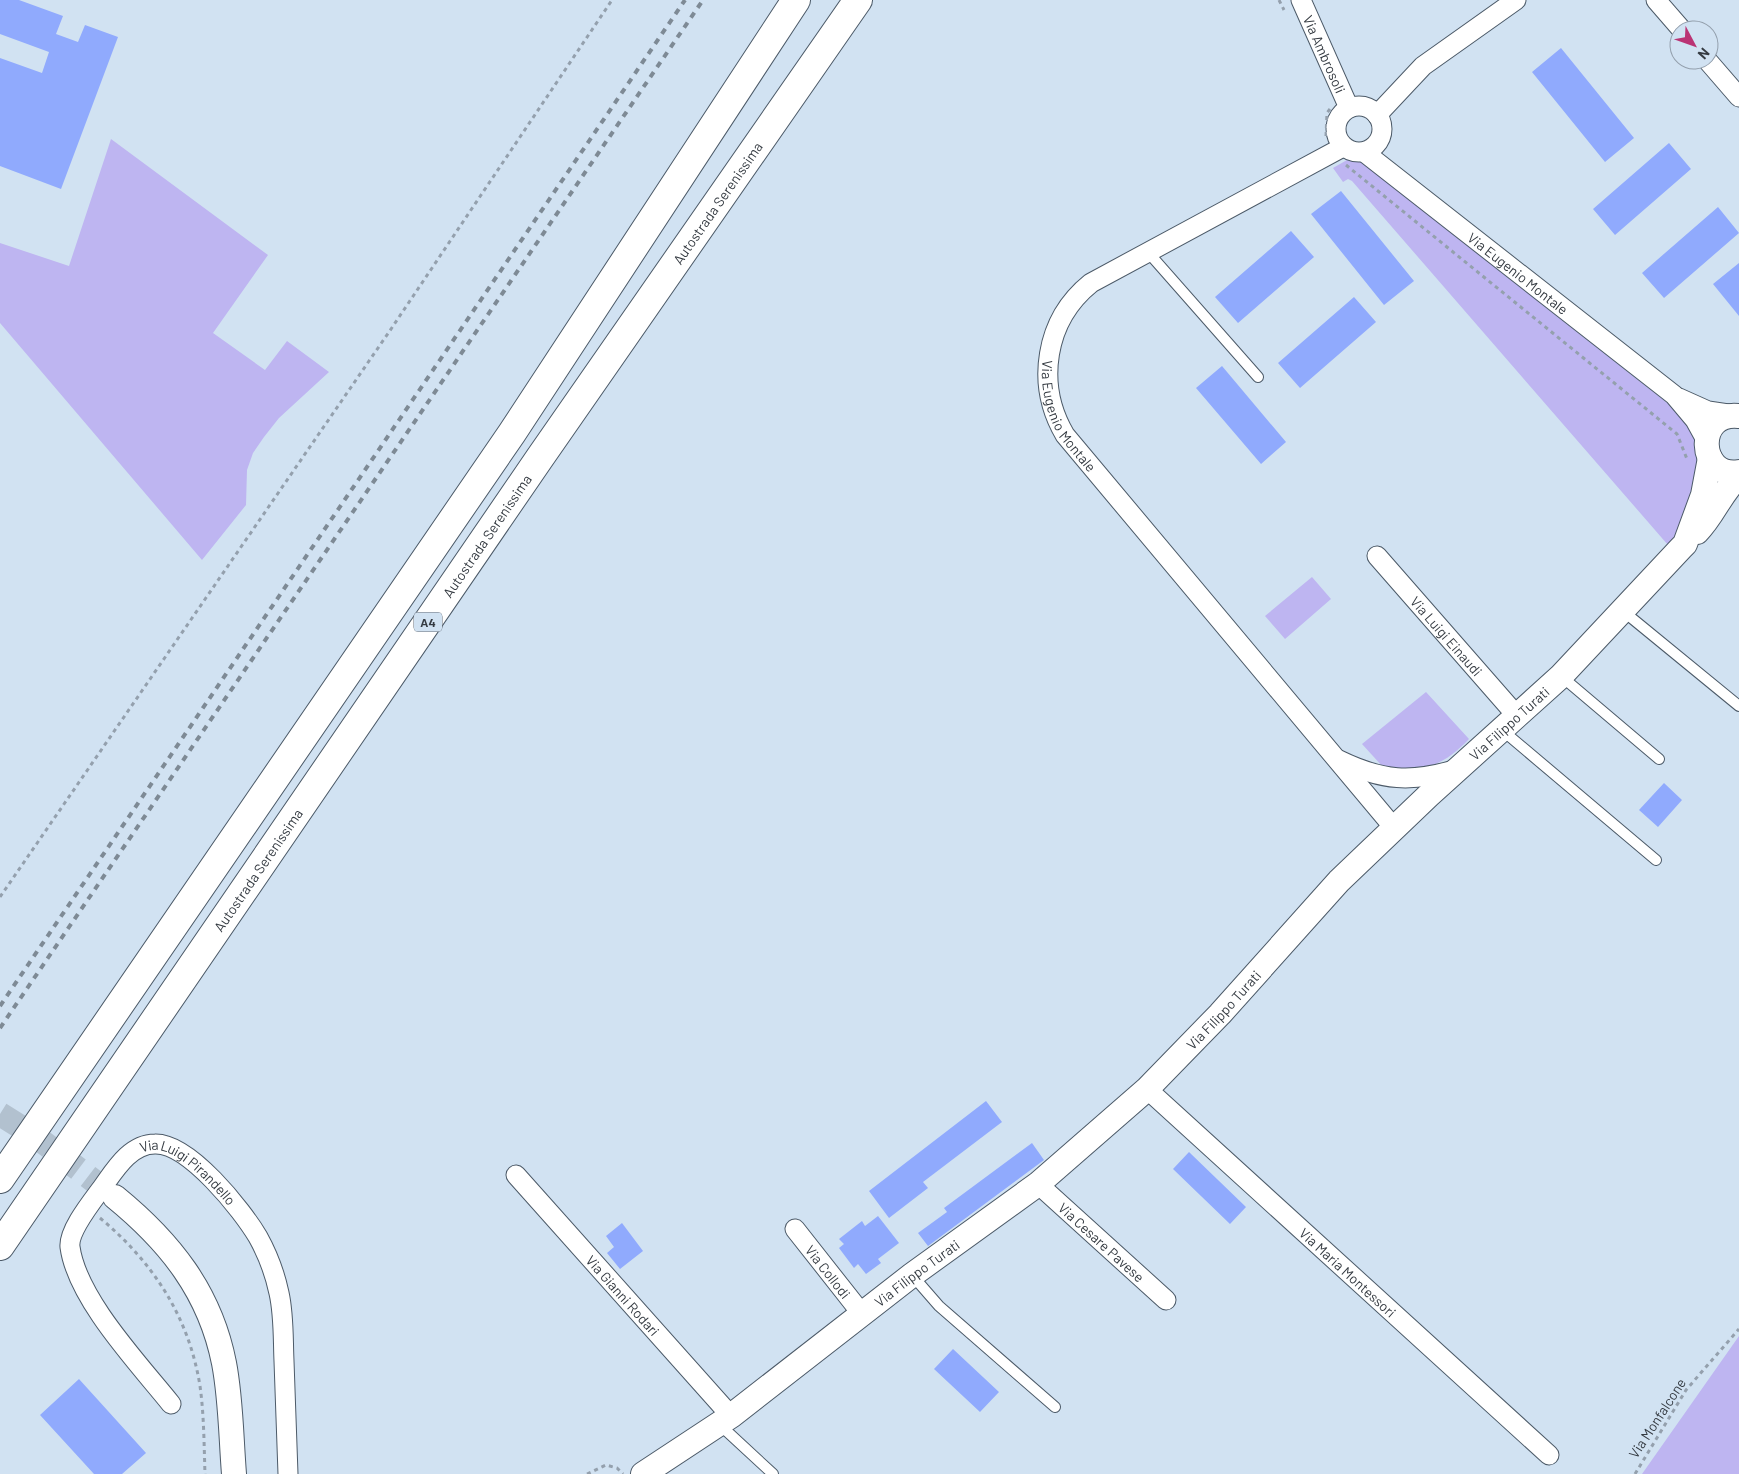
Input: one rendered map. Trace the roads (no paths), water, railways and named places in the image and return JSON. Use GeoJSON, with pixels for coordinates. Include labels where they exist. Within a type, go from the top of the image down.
{"type":"FeatureCollection","features":[{"type":"Feature","properties":{"kind":"highway"},"geometry":{"type":"LineString","coordinates":[[0,1179],[512,433],[796,0]]}},
{"type":"Feature","properties":{"kind":"highway","name":"Autostrada Serenissima"},"geometry":{"type":"LineString","coordinates":[[0,1246],[858,0]]}},
{"type":"Feature","properties":{"kind":"street","name":"Via Ambrosoli"},"geometry":{"type":"LineString","coordinates":[[1301,0],[1349,108]]}},
{"type":"Feature","properties":{"kind":"street"},"geometry":{"type":"LineString","coordinates":[[1377,115],[1423,66],[1516,0]]}},
{"type":"Feature","properties":{"kind":"street"},"geometry":{"type":"LineString","coordinates":[[1656,0],[1673,20]]}},
{"type":"Feature","properties":{"kind":"street"},"geometry":{"type":"LineString","coordinates":[[1716,70],[1739,97]]}},
{"type":"Feature","properties":{"kind":"street"},"geometry":{"type":"LineString","coordinates":[[1364,106],[1377,115],[1381,122],[1381,137],[1371,149],[1364,152],[1337,150],[1336,126],[1342,112],[1349,108],[1364,106]]}},
{"type":"Feature","properties":{"kind":"street","name":"Via Eugenio Montale"},"geometry":{"type":"LineString","coordinates":[[1337,150],[1147,251],[1091,282],[1077,293],[1061,315],[1054,332],[1048,365],[1050,397],[1054,415],[1065,435],[1395,829]]}},
{"type":"Feature","properties":{"kind":"street","name":"Via Eugenio Montale"},"geometry":{"type":"LineString","coordinates":[[1364,152],[1674,395]]}},
{"type":"Feature","properties":{"kind":"street"},"geometry":{"type":"LineString","coordinates":[[1674,395],[1708,411],[1737,415]]}},
{"type":"Feature","properties":{"kind":"street"},"geometry":{"type":"LineString","coordinates":[[1674,395],[1695,420],[1702,454],[1724,471],[1739,474]]}},
{"type":"Feature","properties":{"kind":"street","name":"Via Filippo Turati"},"geometry":{"type":"LineString","coordinates":[[643,1474],[725,1420],[912,1275],[1038,1184],[1147,1089],[1220,1014],[1339,881],[1561,676],[1684,544],[1703,495],[1702,454],[1713,425],[1727,416],[1737,415]]}},
{"type":"Feature","properties":{"kind":"street"},"geometry":{"type":"LineString","coordinates":[[1684,544],[1707,522],[1724,491],[1739,474]]}},
{"type":"Feature","properties":{"kind":"street","name":"Via Luigi Einaudi"},"geometry":{"type":"LineString","coordinates":[[1377,556],[1510,723]]}},
{"type":"Feature","properties":{"kind":"street","name":"Via Eugenio Montale"},"geometry":{"type":"LineString","coordinates":[[1336,759],[1368,772],[1400,779],[1436,775],[1460,768]]}},
{"type":"Feature","properties":{"kind":"street","name":"Via Maria Montessori"},"geometry":{"type":"LineString","coordinates":[[1147,1089],[1549,1455]]}},
{"type":"Feature","properties":{"kind":"street","name":"Via Luigi Pirandello"},"geometry":{"type":"LineString","coordinates":[[171,1404],[96,1307],[73,1259],[70,1246],[79,1220],[118,1166],[131,1152],[153,1144],[167,1146],[184,1156],[220,1187],[243,1214],[259,1238],[272,1266],[282,1307],[288,1474]]}},
{"type":"Feature","properties":{"kind":"street","name":"Via Gianni Rodari"},"geometry":{"type":"LineString","coordinates":[[516,1175],[725,1420]]}},
{"type":"Feature","properties":{"kind":"street","name":"Via Cesare Pavese"},"geometry":{"type":"LineString","coordinates":[[1038,1184],[1166,1300]]}},
{"type":"Feature","properties":{"kind":"street"},"geometry":{"type":"LineString","coordinates":[[115,1197],[144,1221],[167,1244],[187,1271],[202,1299],[216,1334],[224,1364],[234,1474]]}},
{"type":"Feature","properties":{"kind":"street","name":"Via Collodi"},"geometry":{"type":"LineString","coordinates":[[795,1229],[862,1314]]}},
{"type":"Feature","properties":{"kind":"lane"},"geometry":{"type":"LineString","coordinates":[[1147,251],[1258,377]]}},
{"type":"Feature","properties":{"kind":"lane"},"geometry":{"type":"LineString","coordinates":[[1623,611],[1739,706]]}},
{"type":"Feature","properties":{"kind":"lane"},"geometry":{"type":"LineString","coordinates":[[1561,676],[1659,759]]}},
{"type":"Feature","properties":{"kind":"lane"},"geometry":{"type":"LineString","coordinates":[[1510,723],[1656,860]]}},
{"type":"Feature","properties":{"kind":"lane"},"geometry":{"type":"LineString","coordinates":[[912,1275],[940,1306],[1055,1407]]}},
{"type":"Feature","properties":{"kind":"lane"},"geometry":{"type":"LineString","coordinates":[[725,1420],[773,1474]]}},
{"type":"Feature","properties":{"kind":"tunnel"},"geometry":{"type":"LineString","coordinates":[[0,1114],[35,1136],[115,1197]]}},
{"type":"Feature","properties":{"kind":"railway"},"geometry":{"type":"LineString","coordinates":[[0,1006],[685,0]]}},
{"type":"Feature","properties":{"kind":"railway"},"geometry":{"type":"LineString","coordinates":[[0,1028],[703,0]]}}]}
